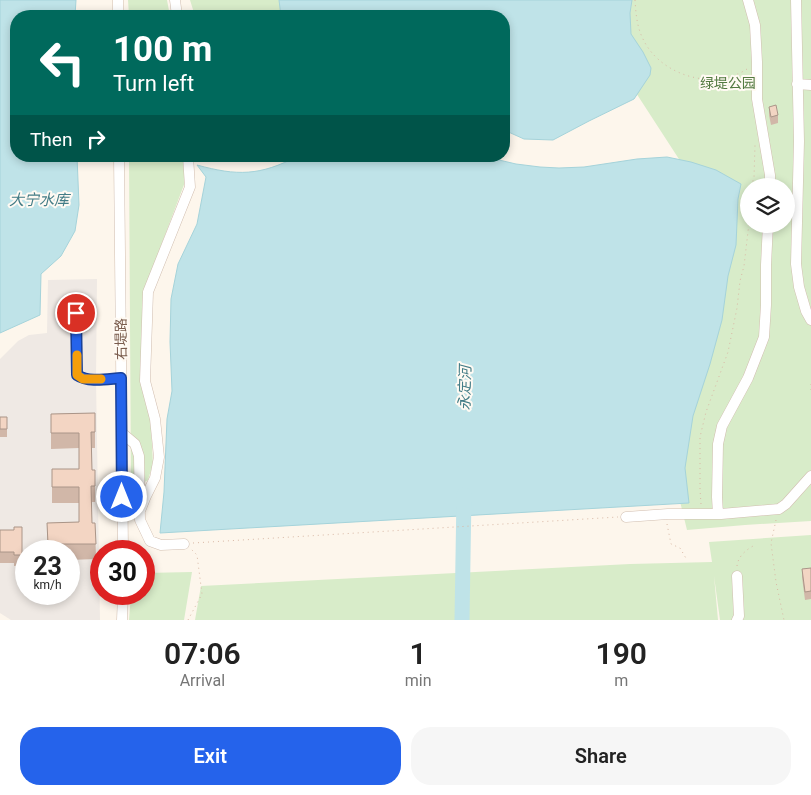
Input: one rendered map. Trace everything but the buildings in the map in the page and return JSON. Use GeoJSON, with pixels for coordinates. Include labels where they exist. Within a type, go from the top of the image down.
{"type":"FeatureCollection","features":[{"type":"Feature","properties":{"kind":"street"},"geometry":{"type":"LineString","coordinates":[[748,0],[755,25],[757,99],[770,178]]}},
{"type":"Feature","properties":{"kind":"street"},"geometry":{"type":"LineString","coordinates":[[796,0],[799,141],[796,264],[799,287],[806,311],[811,320]]}},
{"type":"Feature","properties":{"kind":"street"},"geometry":{"type":"LineString","coordinates":[[797,84],[811,85]]}},
{"type":"Feature","properties":{"kind":"street","name":"右堤路"},"geometry":{"type":"LineString","coordinates":[[119,162],[123,540]]}},
{"type":"Feature","properties":{"kind":"street"},"geometry":{"type":"LineString","coordinates":[[184,544],[161,545],[150,542],[140,520],[140,508],[143,496],[155,478],[159,457],[155,419],[144,381],[148,292],[190,187],[188,162]]}},
{"type":"Feature","properties":{"kind":"street"},"geometry":{"type":"LineString","coordinates":[[718,514],[718,444],[722,426],[748,378],[764,337],[768,233]]}},
{"type":"Feature","properties":{"kind":"street"},"geometry":{"type":"LineString","coordinates":[[76,313],[77,375],[83,379],[96,380],[121,378]]}},
{"type":"Feature","properties":{"kind":"street"},"geometry":{"type":"LineString","coordinates":[[122,433],[135,444],[139,456],[143,496]]}},
{"type":"Feature","properties":{"kind":"street"},"geometry":{"type":"LineString","coordinates":[[626,517],[668,514],[718,514],[779,509],[786,504],[811,476]]}},
{"type":"Feature","properties":{"kind":"street"},"geometry":{"type":"LineString","coordinates":[[737,576],[740,618]]}},
{"type":"Feature","properties":{"kind":"street"},"geometry":{"type":"LineString","coordinates":[[122,620],[123,605]]}},
{"type":"Feature","properties":{"kind":"path"},"geometry":{"type":"LineString","coordinates":[[635,0],[636,22],[644,42],[658,60],[676,72],[698,79],[720,79],[741,73],[757,62]]}},
{"type":"Feature","properties":{"kind":"path"},"geometry":{"type":"LineString","coordinates":[[754,178],[755,142]]}},
{"type":"Feature","properties":{"kind":"path"},"geometry":{"type":"LineString","coordinates":[[702,514],[700,437],[706,412],[728,352],[737,308],[748,233]]}},
{"type":"Feature","properties":{"kind":"path"},"geometry":{"type":"LineString","coordinates":[[811,384],[811,391]]}},
{"type":"Feature","properties":{"kind":"path"},"geometry":{"type":"LineString","coordinates":[[779,509],[771,542],[776,582],[784,620]]}},
{"type":"Feature","properties":{"kind":"path"},"geometry":{"type":"LineString","coordinates":[[668,514],[667,528],[671,544],[680,548],[687,560]]}},
{"type":"Feature","properties":{"kind":"path"},"geometry":{"type":"LineString","coordinates":[[184,544],[626,517]]}},
{"type":"Feature","properties":{"kind":"path"},"geometry":{"type":"LineString","coordinates":[[184,544],[197,555],[202,594],[188,620]]}},
{"type":"Feature","properties":{"kind":"path"},"geometry":{"type":"LineString","coordinates":[[737,576],[737,562],[748,549],[755,545]]}},
{"type":"Feature","properties":{"kind":"shaded area"},"geometry":{"type":"Polygon","coordinates":[[[97,279],[96,380],[99,540],[90,540],[90,605],[100,605],[100,620],[11,620],[0,613],[0,359],[18,341],[29,335],[47,333],[48,280],[97,279]]]}},
{"type":"Feature","properties":{"kind":"green space"},"geometry":{"type":"Polygon","coordinates":[[[128,0],[167,0],[169,10],[129,10],[128,0]]]}},
{"type":"Feature","properties":{"kind":"green space"},"geometry":{"type":"Polygon","coordinates":[[[190,0],[279,0],[280,10],[193,10],[190,0]]]}},
{"type":"Feature","properties":{"kind":"green space","name":"绿堤公园"},"geometry":{"type":"Polygon","coordinates":[[[624,0],[811,0],[811,521],[687,530],[661,424],[712,210],[627,79],[624,0]]]}},
{"type":"Feature","properties":{"kind":"green space"},"geometry":{"type":"Polygon","coordinates":[[[129,162],[184,162],[185,182],[144,291],[153,464],[148,480],[131,490],[129,162]]]}},
{"type":"Feature","properties":{"kind":"green space"},"geometry":{"type":"Polygon","coordinates":[[[811,535],[811,620],[720,620],[714,576],[718,620],[195,620],[201,586],[630,564],[712,562],[709,542],[811,535]]]}},
{"type":"Feature","properties":{"kind":"green space"},"geometry":{"type":"Polygon","coordinates":[[[192,572],[184,620],[129,620],[130,605],[155,605],[155,573],[192,572]]]}},
{"type":"Feature","properties":{"kind":"water","name":"大宁水库"},"geometry":{"type":"Polygon","coordinates":[[[0,0],[76,0],[75,10],[10,10],[10,162],[77,162],[79,205],[75,231],[61,256],[41,274],[40,315],[0,333],[0,0]]]}},
{"type":"Feature","properties":{"kind":"water"},"geometry":{"type":"Polygon","coordinates":[[[279,0],[632,0],[630,13],[631,34],[651,68],[650,75],[634,99],[553,140],[524,139],[510,133],[510,10],[280,10],[279,0]]]}},
{"type":"Feature","properties":{"kind":"water"},"geometry":{"type":"Polygon","coordinates":[[[667,157],[716,170],[740,183],[736,245],[728,276],[722,320],[693,416],[685,468],[689,503],[160,533],[167,419],[172,391],[171,299],[178,264],[197,224],[206,177],[197,165],[211,169],[237,172],[260,171],[286,162],[508,162],[559,168],[584,167],[637,159],[667,157]]]}},
{"type":"Feature","properties":{"kind":"waterway","name":"永定河"},"geometry":{"type":"LineString","coordinates":[[462,620],[464,495]]}},
{"type":"Feature","properties":{"kind":"slow traffic"},"geometry":{"type":"LineString","coordinates":[[77,355],[77,375],[83,379],[101,379]]}},
{"type":"Feature","properties":{"kind":"route"},"geometry":{"type":"LineString","coordinates":[[76,313],[77,375],[83,379],[96,380],[121,378],[122,497]]}}]}
